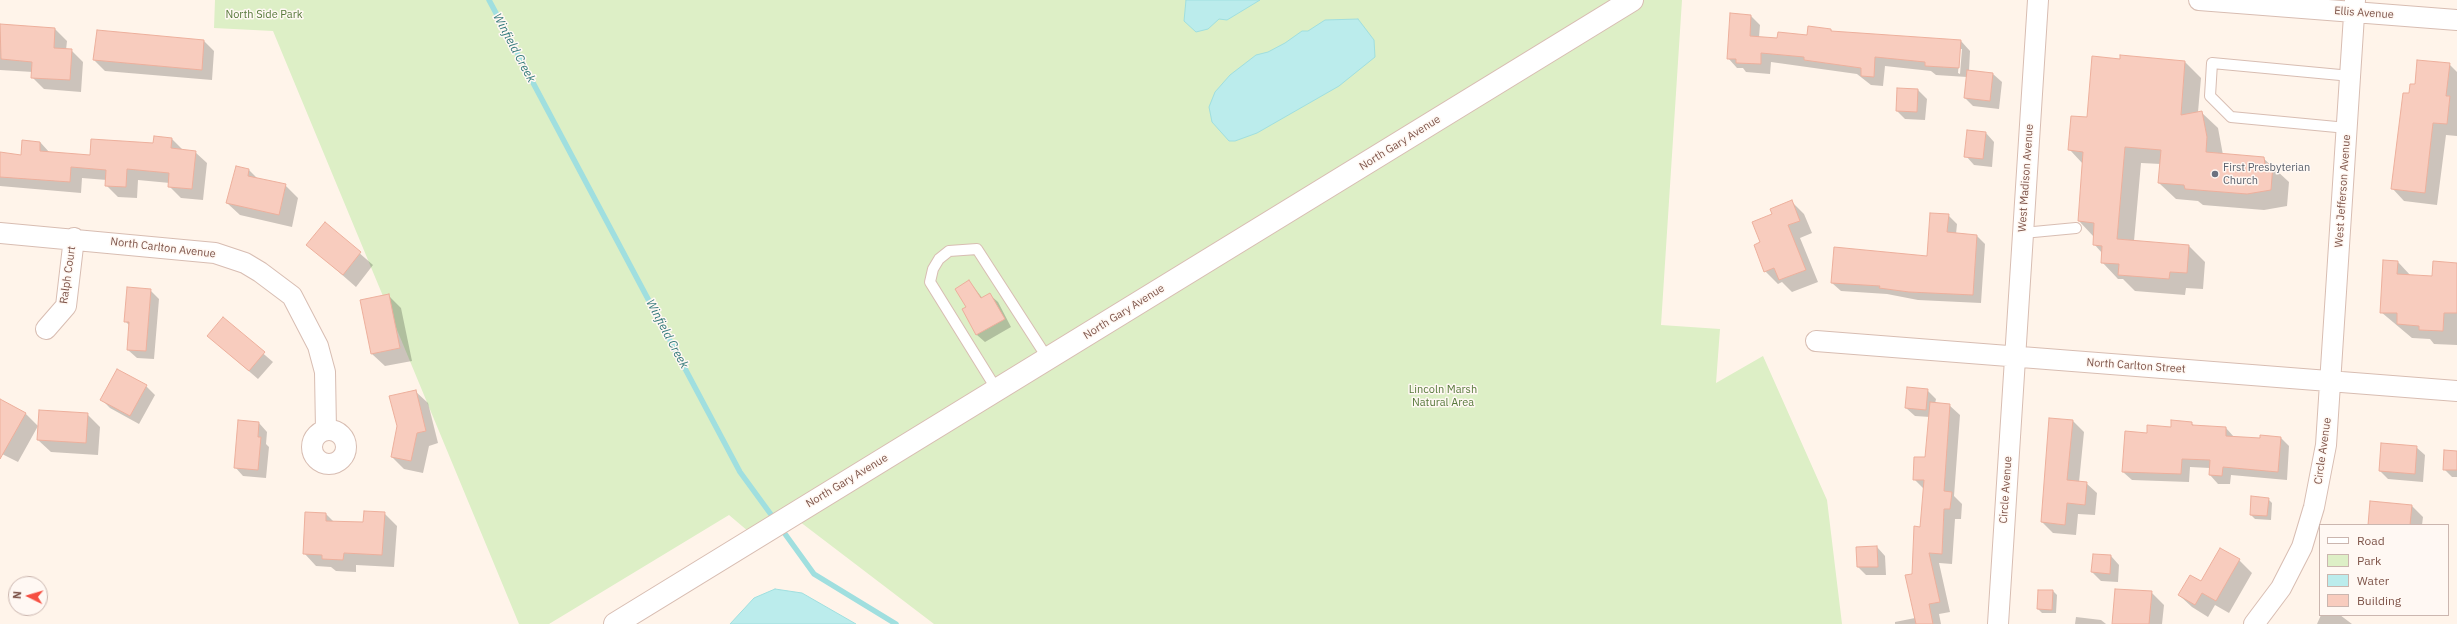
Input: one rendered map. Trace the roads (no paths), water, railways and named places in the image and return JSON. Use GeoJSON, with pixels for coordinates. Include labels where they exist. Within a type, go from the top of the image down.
{"type":"FeatureCollection","features":[{"type":"Feature","properties":{"kind":"street","name":"North Gary Avenue"},"geometry":{"type":"LineString","coordinates":[[616,624],[755,537],[1048,359],[1632,0]]}},
{"type":"Feature","properties":{"kind":"street","name":"West Madison Avenue"},"geometry":{"type":"LineString","coordinates":[[2015,357],[2038,0]]}},
{"type":"Feature","properties":{"kind":"street","name":"Ellis Avenue"},"geometry":{"type":"LineString","coordinates":[[2199,0],[2355,6],[2457,20]]}},
{"type":"Feature","properties":{"kind":"street","name":"West Jefferson Avenue"},"geometry":{"type":"LineString","coordinates":[[2331,381],[2355,6]]}},
{"type":"Feature","properties":{"kind":"street","name":"North Carlton Avenue"},"geometry":{"type":"LineString","coordinates":[[0,233],[74,238],[215,252],[245,263],[266,276],[292,296],[318,346],[325,372],[326,430]]}},
{"type":"Feature","properties":{"kind":"street","name":"Ralph Court"},"geometry":{"type":"LineString","coordinates":[[46,329],[66,306],[74,238]]}},
{"type":"Feature","properties":{"kind":"street","name":"North Carlton Street"},"geometry":{"type":"LineString","coordinates":[[1816,341],[2457,391]]}},
{"type":"Feature","properties":{"kind":"street","name":"Circle Avenue"},"geometry":{"type":"LineString","coordinates":[[1998,624],[2015,357]]}},
{"type":"Feature","properties":{"kind":"street","name":"Circle Avenue"},"geometry":{"type":"LineString","coordinates":[[2254,624],[2281,588],[2302,547],[2321,473],[2331,381]]}},
{"type":"Feature","properties":{"kind":"lane"},"geometry":{"type":"LineString","coordinates":[[2347,128],[2231,117],[2210,96],[2212,63],[2351,76]]}},
{"type":"Feature","properties":{"kind":"lane"},"geometry":{"type":"LineString","coordinates":[[2022,234],[2076,228]]}},
{"type":"Feature","properties":{"kind":"lane"},"geometry":{"type":"LineString","coordinates":[[997,390],[930,282],[933,269],[939,259],[949,251],[977,249],[1048,359]]}},
{"type":"Feature","properties":{"kind":"water"},"geometry":{"type":"Polygon","coordinates":[[[1186,0],[1260,0],[1227,20],[1219,19],[1208,29],[1196,32],[1184,21],[1186,0]]]}},
{"type":"Feature","properties":{"kind":"water"},"geometry":{"type":"Polygon","coordinates":[[[1358,19],[1374,40],[1375,57],[1339,86],[1257,133],[1235,141],[1229,141],[1212,122],[1209,107],[1215,92],[1230,75],[1256,55],[1268,52],[1285,43],[1302,31],[1308,31],[1325,20],[1358,19]]]}},
{"type":"Feature","properties":{"kind":"water"},"geometry":{"type":"Polygon","coordinates":[[[775,589],[802,593],[856,624],[730,624],[754,598],[775,589]]]}},
{"type":"Feature","properties":{"kind":"waterway","name":"Winfield Creek"},"geometry":{"type":"LineString","coordinates":[[489,0],[740,472],[775,520]]}},
{"type":"Feature","properties":{"kind":"waterway","name":"Winfield Creek"},"geometry":{"type":"LineString","coordinates":[[780,527],[814,574],[896,624]]}},
{"type":"Feature","properties":{"kind":"place","name":"First Presbyterian Church"},"geometry":{"type":"Point","coordinates":[2215,174]}},
{"type":"Feature","properties":{"kind":"park label","name":"North Side Park"},"geometry":{"type":"Point","coordinates":[264,15]}},
{"type":"Feature","properties":{"kind":"park label","name":"Lincoln Marsh Natural Area"},"geometry":{"type":"Point","coordinates":[1443,396]}}]}
